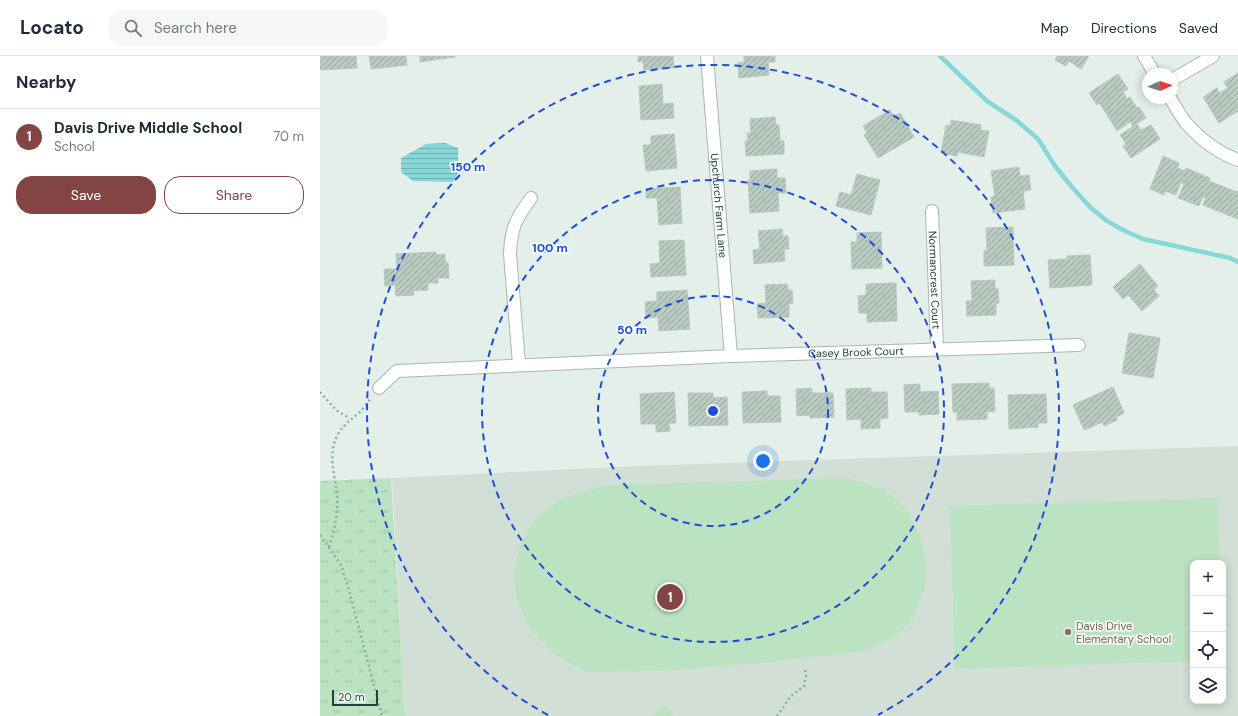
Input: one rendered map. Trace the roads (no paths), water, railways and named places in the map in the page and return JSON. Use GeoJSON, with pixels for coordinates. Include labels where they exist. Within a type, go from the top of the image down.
{"type":"FeatureCollection","features":[{"type":"Feature","properties":{"kind":"street","name":"Upchurch Farm Lane"},"geometry":{"type":"LineString","coordinates":[[707,56],[731,356]]}},
{"type":"Feature","properties":{"kind":"street"},"geometry":{"type":"LineString","coordinates":[[1144,56],[1151,68]]}},
{"type":"Feature","properties":{"kind":"street"},"geometry":{"type":"LineString","coordinates":[[1178,76],[1213,56]]}},
{"type":"Feature","properties":{"kind":"street"},"geometry":{"type":"LineString","coordinates":[[1174,104],[1187,124],[1204,140],[1224,155],[1238,160]]}},
{"type":"Feature","properties":{"kind":"street"},"geometry":{"type":"LineString","coordinates":[[519,364],[510,254],[511,237],[514,224],[519,213],[531,198]]}},
{"type":"Feature","properties":{"kind":"street","name":"Normancrest Court"},"geometry":{"type":"LineString","coordinates":[[932,210],[937,349]]}},
{"type":"Feature","properties":{"kind":"street","name":"Casey Brook Court"},"geometry":{"type":"LineString","coordinates":[[379,388],[397,371],[519,364],[1079,345]]}},
{"type":"Feature","properties":{"kind":"water"},"geometry":{"type":"Polygon","coordinates":[[[445,143],[458,148],[458,173],[453,182],[413,181],[401,172],[401,158],[426,144],[445,143]]]}},
{"type":"Feature","properties":{"kind":"waterway"},"geometry":{"type":"LineString","coordinates":[[940,56],[987,101],[1016,120],[1038,139],[1055,166],[1071,186],[1091,208],[1107,221],[1143,239],[1230,258],[1238,262]]}},
{"type":"Feature","properties":{"kind":"place","name":"Davis Drive Middle School"},"geometry":{"type":"Point","coordinates":[670,597]}},
{"type":"Feature","properties":{"kind":"place","name":"Davis Drive Elementary School"},"geometry":{"type":"Point","coordinates":[1068,632]}}]}
